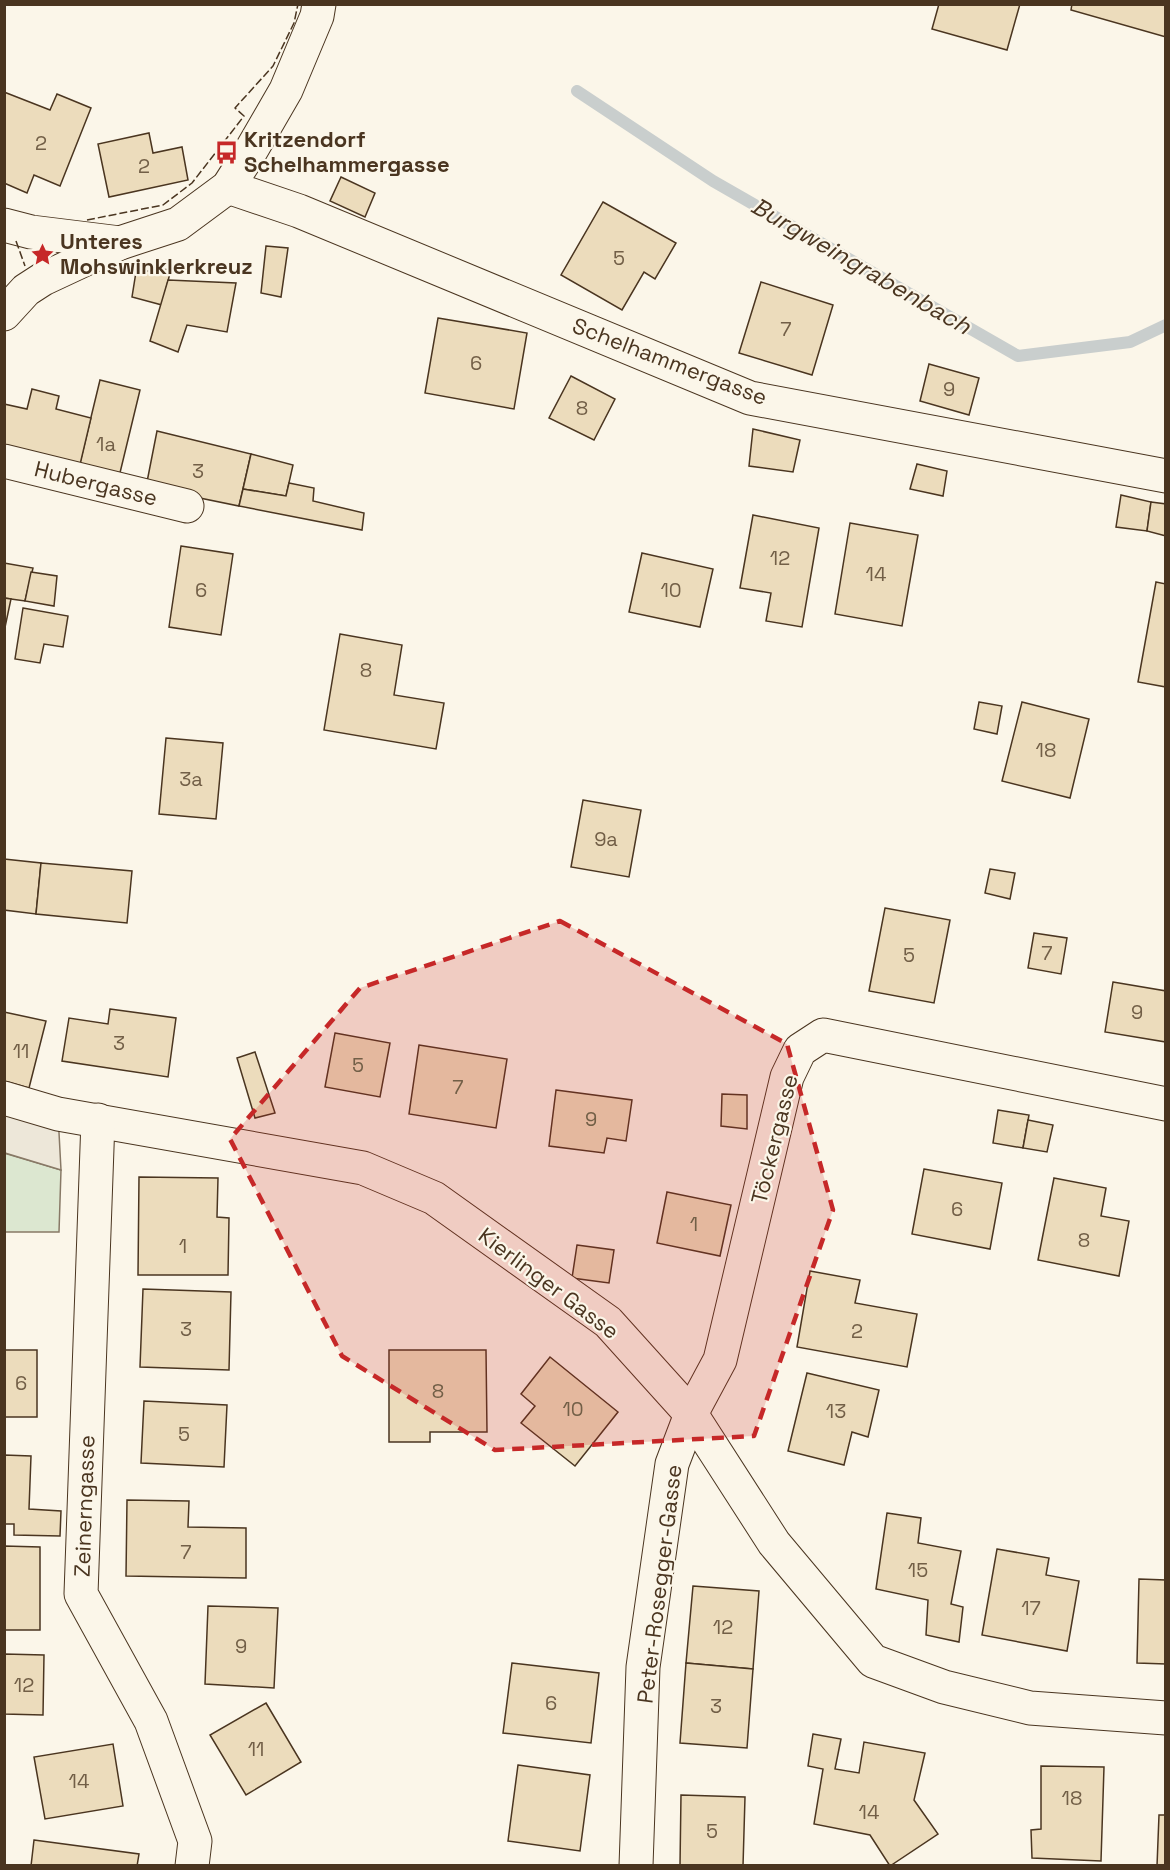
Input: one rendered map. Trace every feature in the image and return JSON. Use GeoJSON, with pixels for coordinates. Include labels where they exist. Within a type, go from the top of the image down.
{"type":"FeatureCollection","features":[{"type":"Feature","properties":{"kind":"street"},"geometry":{"type":"LineString","coordinates":[[4,314],[26,290],[43,279],[120,243],[178,224],[228,187],[286,90],[317,16],[319,4]]}},
{"type":"Feature","properties":{"kind":"street","name":"Schelhammergasse"},"geometry":{"type":"LineString","coordinates":[[228,187],[298,211],[750,398],[1166,476]]}},
{"type":"Feature","properties":{"kind":"street"},"geometry":{"type":"LineString","coordinates":[[4,225],[31,232],[120,243]]}},
{"type":"Feature","properties":{"kind":"street","name":"Hubergasse"},"geometry":{"type":"LineString","coordinates":[[4,461],[187,506]]}},
{"type":"Feature","properties":{"kind":"street","name":"Töckergasse"},"geometry":{"type":"LineString","coordinates":[[692,1414],[720,1360],[787,1077],[800,1050],[823,1035],[1166,1104]]}},
{"type":"Feature","properties":{"kind":"street","name":"Kierlinger Gasse"},"geometry":{"type":"LineString","coordinates":[[4,1098],[58,1114],[363,1168],[434,1198],[608,1322],[692,1414],[774,1543],[873,1661],[944,1688],[1030,1708],[1166,1718]]}},
{"type":"Feature","properties":{"kind":"street","name":"Zeinerngasse"},"geometry":{"type":"LineString","coordinates":[[98,1120],[81,1594],[151,1722],[195,1841],[192,1866]]}},
{"type":"Feature","properties":{"kind":"street","name":"Peter-Rosegger-Gasse"},"geometry":{"type":"LineString","coordinates":[[636,1866],[645,1656],[672,1464],[692,1414]]}},
{"type":"Feature","properties":{"kind":"highlighted area"},"geometry":{"type":"Polygon","coordinates":[[[560,921],[787,1044],[833,1210],[754,1436],[495,1450],[342,1356],[230,1139],[360,988],[560,921]]]}},
{"type":"Feature","properties":{"kind":"green space"},"geometry":{"type":"Polygon","coordinates":[[[4,1153],[61,1170],[59,1232],[5,1232],[4,1153]]]}},
{"type":"Feature","properties":{"kind":"shaded area"},"geometry":{"type":"Polygon","coordinates":[[[4,1098],[58,1114],[61,1170],[5,1153],[4,1098]]]}},
{"type":"Feature","properties":{"kind":"building"},"geometry":{"type":"Polygon","coordinates":[[[939,4],[1020,4],[1007,50],[932,29],[939,4]]]}},
{"type":"Feature","properties":{"kind":"building"},"geometry":{"type":"Polygon","coordinates":[[[1072,4],[1166,4],[1166,37],[1071,10],[1072,4]]]}},
{"type":"Feature","properties":{"kind":"building"},"geometry":{"type":"Polygon","coordinates":[[[4,92],[50,110],[57,94],[91,108],[60,186],[34,175],[27,193],[4,183],[4,92]]]}},
{"type":"Feature","properties":{"kind":"building"},"geometry":{"type":"Polygon","coordinates":[[[149,133],[153,153],[182,147],[188,180],[109,197],[98,144],[149,133]]]}},
{"type":"Feature","properties":{"kind":"building"},"geometry":{"type":"Polygon","coordinates":[[[341,177],[375,193],[365,217],[330,201],[341,177]]]}},
{"type":"Feature","properties":{"kind":"building"},"geometry":{"type":"Polygon","coordinates":[[[603,202],[676,243],[655,279],[644,272],[622,310],[561,275],[603,202]]]}},
{"type":"Feature","properties":{"kind":"building"},"geometry":{"type":"Polygon","coordinates":[[[266,246],[288,248],[281,297],[261,293],[266,246]]]}},
{"type":"Feature","properties":{"kind":"building"},"geometry":{"type":"Polygon","coordinates":[[[171,269],[162,305],[132,297],[136,272],[171,269]]]}},
{"type":"Feature","properties":{"kind":"building"},"geometry":{"type":"Polygon","coordinates":[[[168,280],[236,283],[227,332],[187,325],[178,352],[150,341],[168,280]]]}},
{"type":"Feature","properties":{"kind":"building"},"geometry":{"type":"Polygon","coordinates":[[[761,282],[833,305],[812,375],[739,353],[761,282]]]}},
{"type":"Feature","properties":{"kind":"building"},"geometry":{"type":"Polygon","coordinates":[[[438,318],[527,333],[514,409],[425,393],[438,318]]]}},
{"type":"Feature","properties":{"kind":"building"},"geometry":{"type":"Polygon","coordinates":[[[929,364],[979,378],[969,415],[920,401],[929,364]]]}},
{"type":"Feature","properties":{"kind":"building"},"geometry":{"type":"Polygon","coordinates":[[[571,376],[615,399],[594,440],[549,418],[571,376]]]}},
{"type":"Feature","properties":{"kind":"building"},"geometry":{"type":"Polygon","coordinates":[[[100,380],[140,390],[118,481],[78,471],[100,380]]]}},
{"type":"Feature","properties":{"kind":"building"},"geometry":{"type":"Polygon","coordinates":[[[32,389],[59,396],[56,409],[91,418],[78,473],[4,456],[4,404],[27,409],[32,389]]]}},
{"type":"Feature","properties":{"kind":"building"},"geometry":{"type":"Polygon","coordinates":[[[753,429],[800,440],[793,472],[749,466],[753,429]]]}},
{"type":"Feature","properties":{"kind":"building"},"geometry":{"type":"Polygon","coordinates":[[[157,431],[251,454],[239,506],[146,487],[157,431]]]}},
{"type":"Feature","properties":{"kind":"building"},"geometry":{"type":"Polygon","coordinates":[[[251,454],[293,465],[286,496],[243,489],[251,454]]]}},
{"type":"Feature","properties":{"kind":"building"},"geometry":{"type":"Polygon","coordinates":[[[917,464],[947,471],[943,496],[910,489],[917,464]]]}},
{"type":"Feature","properties":{"kind":"building"},"geometry":{"type":"Polygon","coordinates":[[[289,483],[314,488],[313,501],[364,513],[362,530],[239,506],[243,489],[286,496],[289,483]]]}},
{"type":"Feature","properties":{"kind":"building"},"geometry":{"type":"Polygon","coordinates":[[[1121,495],[1151,502],[1147,531],[1116,527],[1121,495]]]}},
{"type":"Feature","properties":{"kind":"building"},"geometry":{"type":"Polygon","coordinates":[[[1151,502],[1166,504],[1166,536],[1147,531],[1151,502]]]}},
{"type":"Feature","properties":{"kind":"building"},"geometry":{"type":"Polygon","coordinates":[[[753,515],[819,528],[802,627],[766,621],[771,593],[740,588],[753,515]]]}},
{"type":"Feature","properties":{"kind":"building"},"geometry":{"type":"Polygon","coordinates":[[[850,523],[918,535],[902,626],[835,614],[850,523]]]}},
{"type":"Feature","properties":{"kind":"building"},"geometry":{"type":"Polygon","coordinates":[[[181,546],[233,554],[221,635],[169,627],[181,546]]]}},
{"type":"Feature","properties":{"kind":"building"},"geometry":{"type":"Polygon","coordinates":[[[642,553],[713,569],[700,627],[629,612],[642,553]]]}},
{"type":"Feature","properties":{"kind":"building"},"geometry":{"type":"Polygon","coordinates":[[[4,563],[33,568],[25,601],[4,598],[4,563]]]}},
{"type":"Feature","properties":{"kind":"building"},"geometry":{"type":"Polygon","coordinates":[[[31,572],[57,576],[54,606],[25,601],[31,572]]]}},
{"type":"Feature","properties":{"kind":"building"},"geometry":{"type":"Polygon","coordinates":[[[1156,582],[1166,584],[1166,687],[1138,682],[1156,582]]]}},
{"type":"Feature","properties":{"kind":"building"},"geometry":{"type":"Polygon","coordinates":[[[4,598],[11,599],[4,632],[4,598]]]}},
{"type":"Feature","properties":{"kind":"building"},"geometry":{"type":"Polygon","coordinates":[[[23,608],[68,616],[63,647],[44,644],[40,663],[15,659],[23,608]]]}},
{"type":"Feature","properties":{"kind":"building"},"geometry":{"type":"Polygon","coordinates":[[[340,634],[402,645],[394,695],[444,703],[436,749],[324,730],[340,634]]]}},
{"type":"Feature","properties":{"kind":"building"},"geometry":{"type":"Polygon","coordinates":[[[979,702],[1002,706],[997,734],[974,729],[979,702]]]}},
{"type":"Feature","properties":{"kind":"building"},"geometry":{"type":"Polygon","coordinates":[[[1022,702],[1089,719],[1070,798],[1002,781],[1022,702]]]}},
{"type":"Feature","properties":{"kind":"building"},"geometry":{"type":"Polygon","coordinates":[[[166,738],[223,743],[216,819],[159,814],[166,738]]]}},
{"type":"Feature","properties":{"kind":"building"},"geometry":{"type":"Polygon","coordinates":[[[583,800],[641,810],[629,877],[571,867],[583,800]]]}},
{"type":"Feature","properties":{"kind":"building"},"geometry":{"type":"Polygon","coordinates":[[[4,859],[41,863],[36,914],[4,910],[4,859]]]}},
{"type":"Feature","properties":{"kind":"building"},"geometry":{"type":"Polygon","coordinates":[[[41,863],[132,871],[127,923],[36,914],[41,863]]]}},
{"type":"Feature","properties":{"kind":"building"},"geometry":{"type":"Polygon","coordinates":[[[990,869],[1015,873],[1010,899],[985,893],[990,869]]]}},
{"type":"Feature","properties":{"kind":"building"},"geometry":{"type":"Polygon","coordinates":[[[885,908],[950,920],[934,1003],[869,991],[885,908]]]}},
{"type":"Feature","properties":{"kind":"building"},"geometry":{"type":"Polygon","coordinates":[[[1034,933],[1067,938],[1061,974],[1028,968],[1034,933]]]}},
{"type":"Feature","properties":{"kind":"building"},"geometry":{"type":"Polygon","coordinates":[[[1113,982],[1166,991],[1166,1042],[1105,1032],[1113,982]]]}},
{"type":"Feature","properties":{"kind":"building"},"geometry":{"type":"Polygon","coordinates":[[[110,1009],[176,1018],[168,1077],[62,1061],[69,1018],[108,1024],[110,1009]]]}},
{"type":"Feature","properties":{"kind":"building"},"geometry":{"type":"Polygon","coordinates":[[[4,1012],[46,1021],[29,1088],[4,1081],[4,1012]]]}},
{"type":"Feature","properties":{"kind":"building"},"geometry":{"type":"Polygon","coordinates":[[[335,1033],[390,1043],[380,1097],[325,1087],[335,1033]]]}},
{"type":"Feature","properties":{"kind":"building"},"geometry":{"type":"Polygon","coordinates":[[[419,1045],[507,1059],[496,1128],[409,1114],[419,1045]]]}},
{"type":"Feature","properties":{"kind":"building"},"geometry":{"type":"Polygon","coordinates":[[[255,1052],[275,1113],[255,1118],[237,1058],[255,1052]]]}},
{"type":"Feature","properties":{"kind":"building"},"geometry":{"type":"Polygon","coordinates":[[[556,1090],[632,1100],[626,1141],[607,1138],[604,1153],[549,1146],[556,1090]]]}},
{"type":"Feature","properties":{"kind":"building"},"geometry":{"type":"Polygon","coordinates":[[[722,1094],[747,1095],[747,1129],[721,1126],[722,1094]]]}},
{"type":"Feature","properties":{"kind":"building"},"geometry":{"type":"Polygon","coordinates":[[[998,1110],[1029,1115],[1023,1148],[993,1143],[998,1110]]]}},
{"type":"Feature","properties":{"kind":"building"},"geometry":{"type":"Polygon","coordinates":[[[1028,1120],[1053,1125],[1047,1152],[1023,1148],[1028,1120]]]}},
{"type":"Feature","properties":{"kind":"building"},"geometry":{"type":"Polygon","coordinates":[[[924,1169],[1002,1183],[990,1249],[912,1234],[924,1169]]]}},
{"type":"Feature","properties":{"kind":"building"},"geometry":{"type":"Polygon","coordinates":[[[139,1177],[218,1178],[217,1217],[229,1218],[228,1275],[138,1275],[139,1177]]]}},
{"type":"Feature","properties":{"kind":"building"},"geometry":{"type":"Polygon","coordinates":[[[1054,1178],[1106,1188],[1101,1216],[1129,1221],[1119,1276],[1038,1260],[1054,1178]]]}},
{"type":"Feature","properties":{"kind":"building"},"geometry":{"type":"Polygon","coordinates":[[[667,1192],[731,1205],[720,1256],[657,1243],[667,1192]]]}},
{"type":"Feature","properties":{"kind":"building"},"geometry":{"type":"Polygon","coordinates":[[[577,1245],[614,1250],[609,1283],[572,1278],[577,1245]]]}},
{"type":"Feature","properties":{"kind":"building"},"geometry":{"type":"Polygon","coordinates":[[[810,1271],[860,1280],[855,1303],[917,1314],[907,1367],[797,1347],[810,1271]]]}},
{"type":"Feature","properties":{"kind":"building"},"geometry":{"type":"Polygon","coordinates":[[[143,1289],[231,1292],[229,1370],[140,1367],[143,1289]]]}},
{"type":"Feature","properties":{"kind":"building"},"geometry":{"type":"Polygon","coordinates":[[[4,1350],[37,1350],[37,1417],[4,1417],[4,1350]]]}},
{"type":"Feature","properties":{"kind":"building"},"geometry":{"type":"Polygon","coordinates":[[[389,1350],[486,1350],[487,1432],[430,1432],[430,1442],[389,1442],[389,1350]]]}},
{"type":"Feature","properties":{"kind":"building"},"geometry":{"type":"Polygon","coordinates":[[[550,1357],[618,1412],[575,1466],[521,1423],[535,1406],[521,1394],[550,1357]]]}},
{"type":"Feature","properties":{"kind":"building"},"geometry":{"type":"Polygon","coordinates":[[[807,1373],[879,1390],[868,1437],[852,1432],[844,1465],[788,1451],[807,1373]]]}},
{"type":"Feature","properties":{"kind":"building"},"geometry":{"type":"Polygon","coordinates":[[[144,1401],[227,1405],[224,1467],[141,1463],[144,1401]]]}},
{"type":"Feature","properties":{"kind":"building"},"geometry":{"type":"Polygon","coordinates":[[[4,1455],[31,1456],[29,1509],[61,1511],[60,1536],[14,1535],[14,1524],[4,1524],[4,1455]]]}},
{"type":"Feature","properties":{"kind":"building"},"geometry":{"type":"Polygon","coordinates":[[[127,1500],[189,1501],[188,1527],[246,1528],[246,1578],[126,1576],[127,1500]]]}},
{"type":"Feature","properties":{"kind":"building"},"geometry":{"type":"Polygon","coordinates":[[[887,1513],[921,1518],[918,1543],[961,1551],[951,1604],[963,1607],[959,1642],[926,1635],[928,1600],[876,1589],[887,1513]]]}},
{"type":"Feature","properties":{"kind":"building"},"geometry":{"type":"Polygon","coordinates":[[[4,1546],[40,1547],[40,1630],[4,1630],[4,1546]]]}},
{"type":"Feature","properties":{"kind":"building"},"geometry":{"type":"Polygon","coordinates":[[[997,1549],[1049,1558],[1046,1575],[1079,1581],[1067,1651],[982,1635],[997,1549]]]}},
{"type":"Feature","properties":{"kind":"building"},"geometry":{"type":"Polygon","coordinates":[[[1139,1579],[1166,1580],[1166,1664],[1137,1663],[1139,1579]]]}},
{"type":"Feature","properties":{"kind":"building"},"geometry":{"type":"Polygon","coordinates":[[[693,1586],[759,1591],[753,1669],[686,1663],[693,1586]]]}},
{"type":"Feature","properties":{"kind":"building"},"geometry":{"type":"Polygon","coordinates":[[[208,1606],[278,1608],[274,1688],[205,1684],[208,1606]]]}},
{"type":"Feature","properties":{"kind":"building"},"geometry":{"type":"Polygon","coordinates":[[[4,1654],[44,1655],[43,1715],[4,1714],[4,1654]]]}},
{"type":"Feature","properties":{"kind":"building"},"geometry":{"type":"Polygon","coordinates":[[[512,1663],[599,1673],[591,1743],[503,1733],[512,1663]]]}},
{"type":"Feature","properties":{"kind":"building"},"geometry":{"type":"Polygon","coordinates":[[[686,1663],[753,1669],[747,1748],[680,1743],[686,1663]]]}},
{"type":"Feature","properties":{"kind":"building"},"geometry":{"type":"Polygon","coordinates":[[[266,1703],[301,1762],[246,1795],[210,1735],[266,1703]]]}},
{"type":"Feature","properties":{"kind":"building"},"geometry":{"type":"Polygon","coordinates":[[[813,1734],[841,1739],[835,1769],[859,1773],[864,1742],[925,1753],[914,1800],[938,1834],[890,1866],[870,1835],[814,1824],[823,1769],[808,1766],[813,1734]]]}},
{"type":"Feature","properties":{"kind":"building"},"geometry":{"type":"Polygon","coordinates":[[[113,1744],[123,1806],[45,1819],[34,1757],[113,1744]]]}},
{"type":"Feature","properties":{"kind":"building"},"geometry":{"type":"Polygon","coordinates":[[[518,1765],[590,1775],[580,1851],[508,1841],[518,1765]]]}},
{"type":"Feature","properties":{"kind":"building"},"geometry":{"type":"Polygon","coordinates":[[[1041,1766],[1104,1767],[1101,1861],[1032,1858],[1031,1830],[1041,1829],[1041,1766]]]}},
{"type":"Feature","properties":{"kind":"building"},"geometry":{"type":"Polygon","coordinates":[[[681,1795],[745,1797],[743,1866],[680,1866],[681,1795]]]}},
{"type":"Feature","properties":{"kind":"building"},"geometry":{"type":"Polygon","coordinates":[[[1159,1815],[1166,1815],[1166,1866],[1157,1866],[1159,1815]]]}},
{"type":"Feature","properties":{"kind":"building"},"geometry":{"type":"Polygon","coordinates":[[[34,1840],[139,1854],[137,1866],[31,1866],[34,1840]]]}},
{"type":"Feature","properties":{"kind":"waterway","name":"Burgweingrabenbach"},"geometry":{"type":"LineString","coordinates":[[577,91],[713,181],[1018,356],[1130,342],[1166,325]]}},
{"type":"Feature","properties":{"kind":"fence"},"geometry":{"type":"LineString","coordinates":[[87,220],[163,205],[192,183],[244,116],[235,108],[273,66],[294,23],[298,4]]}},
{"type":"Feature","properties":{"kind":"fence"},"geometry":{"type":"LineString","coordinates":[[16,241],[25,266]]}},
{"type":"Feature","properties":{"kind":"place","name":"Kritzendorf Schelhammergasse"},"geometry":{"type":"Point","coordinates":[226,152]}},
{"type":"Feature","properties":{"kind":"place","name":"Unteres Mohswinklerkreuz"},"geometry":{"type":"Point","coordinates":[42,254]}}]}
